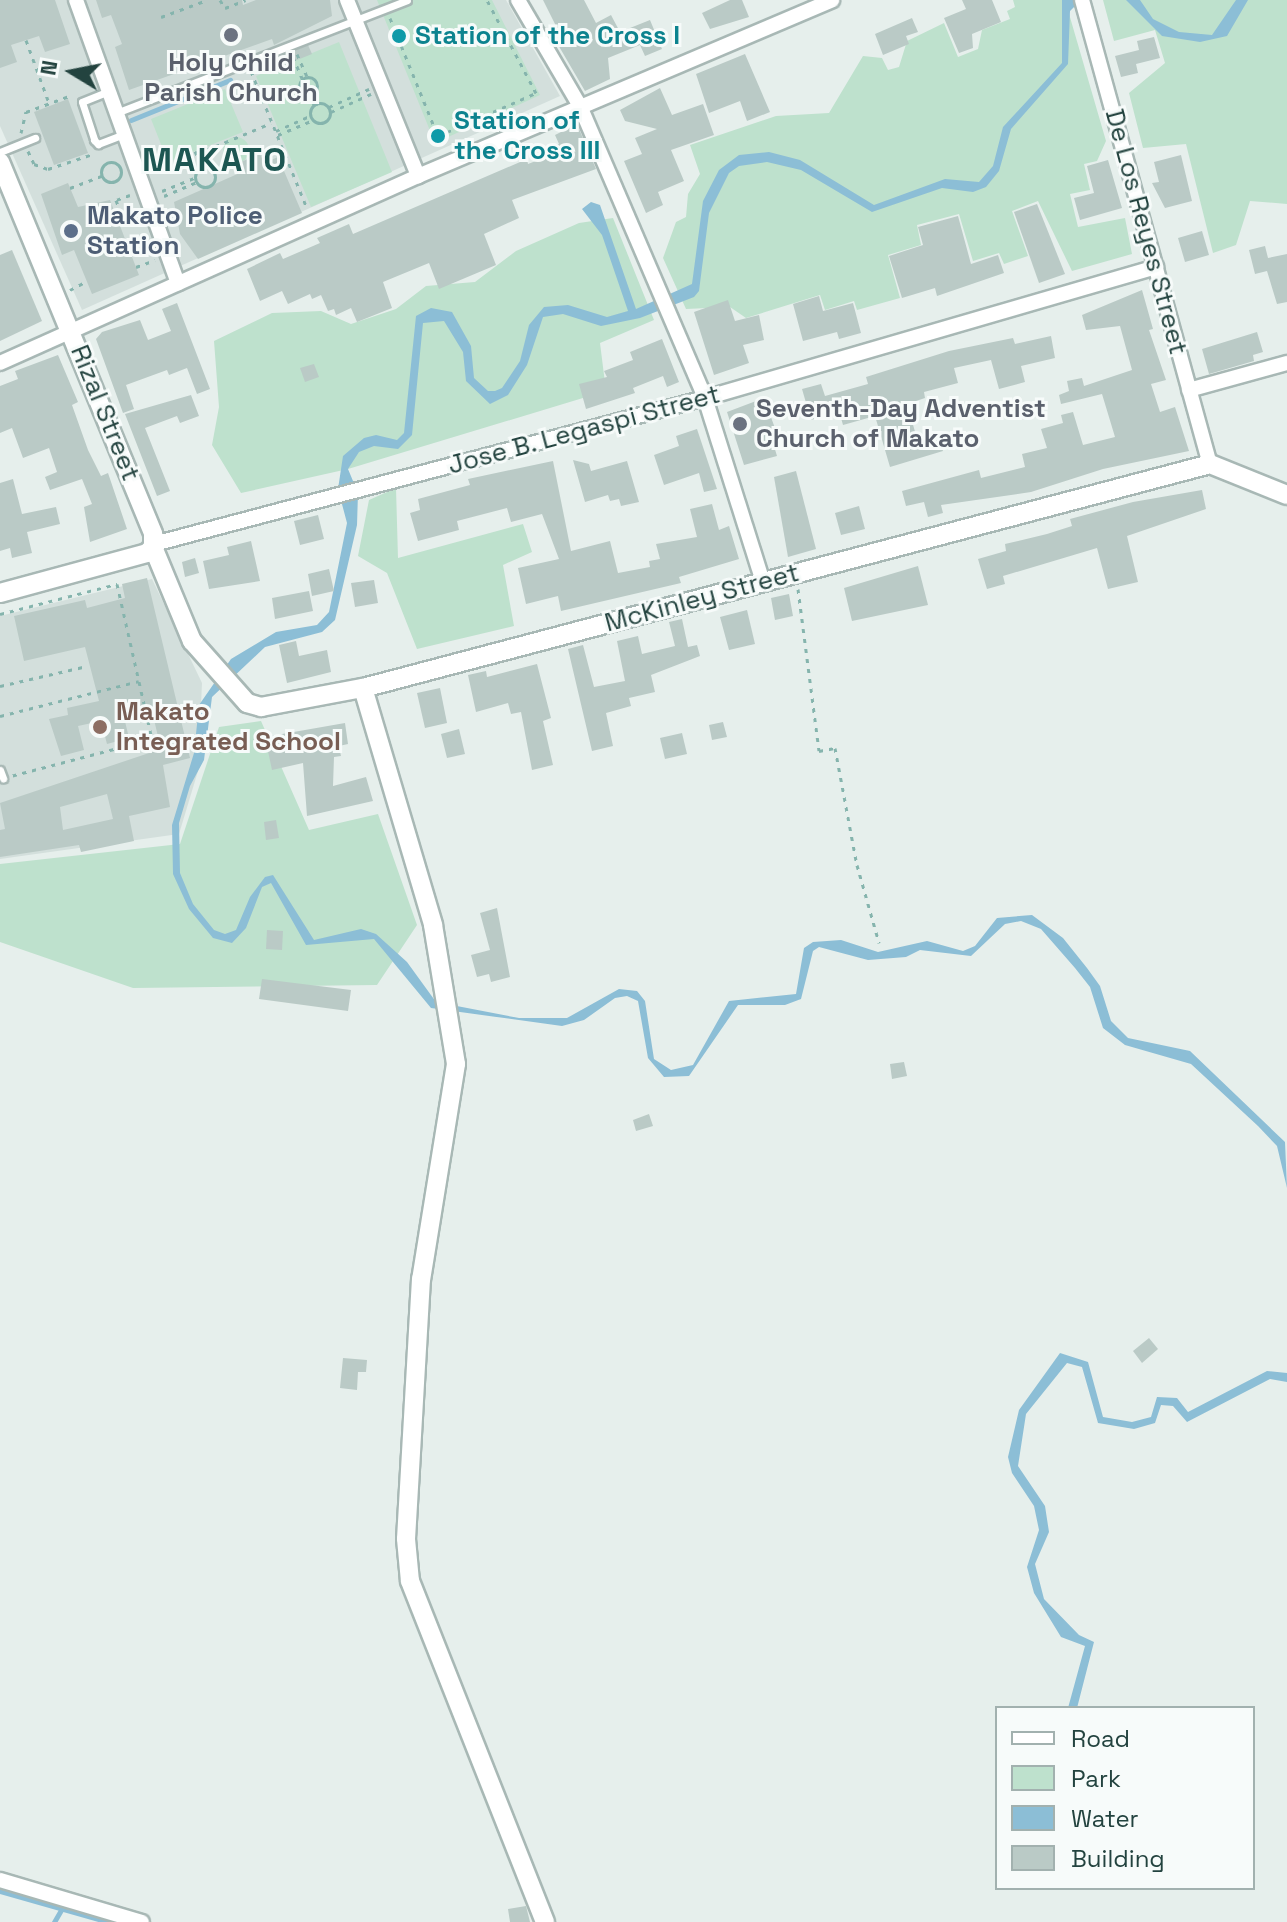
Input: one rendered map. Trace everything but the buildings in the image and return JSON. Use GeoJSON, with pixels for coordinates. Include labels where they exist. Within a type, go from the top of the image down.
{"type":"FeatureCollection","features":[{"type":"Feature","properties":{"kind":"street"},"geometry":{"type":"LineString","coordinates":[[76,0],[178,283]]}},
{"type":"Feature","properties":{"kind":"street"},"geometry":{"type":"LineString","coordinates":[[347,0],[418,176]]}},
{"type":"Feature","properties":{"kind":"street"},"geometry":{"type":"LineString","coordinates":[[518,0],[580,106],[705,398],[763,582]]}},
{"type":"Feature","properties":{"kind":"street"},"geometry":{"type":"LineString","coordinates":[[0,363],[418,176],[832,0]]}},
{"type":"Feature","properties":{"kind":"street","name":"De Los Reyes Street"},"geometry":{"type":"LineString","coordinates":[[1082,0],[1210,464]]}},
{"type":"Feature","properties":{"kind":"street","name":"Rizal Street"},"geometry":{"type":"LineString","coordinates":[[0,162],[71,330],[192,641],[209,661]]}},
{"type":"Feature","properties":{"kind":"street","name":"Jose B. Legaspi Street"},"geometry":{"type":"LineString","coordinates":[[154,545],[705,398],[1156,267]]}},
{"type":"Feature","properties":{"kind":"street"},"geometry":{"type":"LineString","coordinates":[[1189,390],[1287,363]]}},
{"type":"Feature","properties":{"kind":"street"},"geometry":{"type":"LineString","coordinates":[[1210,464],[1287,495]]}},
{"type":"Feature","properties":{"kind":"street","name":"McKinley Street"},"geometry":{"type":"LineString","coordinates":[[209,661],[235,692],[261,707],[363,688],[1210,464]]}},
{"type":"Feature","properties":{"kind":"street"},"geometry":{"type":"LineString","coordinates":[[0,593],[147,553],[154,545]]}},
{"type":"Feature","properties":{"kind":"street"},"geometry":{"type":"LineString","coordinates":[[363,688],[398,796],[446,989],[456,1064],[421,1279],[406,1539],[421,1617],[545,1922]]}},
{"type":"Feature","properties":{"kind":"street"},"geometry":{"type":"LineString","coordinates":[[0,1880],[142,1922]]}},
{"type":"Feature","properties":{"kind":"lane"},"geometry":{"type":"LineString","coordinates":[[116,113],[407,0]]}},
{"type":"Feature","properties":{"kind":"lane"},"geometry":{"type":"LineString","coordinates":[[107,87],[82,102],[94,140],[98,144],[124,134]]}},
{"type":"Feature","properties":{"kind":"lane"},"geometry":{"type":"LineString","coordinates":[[0,152],[35,138]]}},
{"type":"Feature","properties":{"kind":"path"},"geometry":{"type":"LineString","coordinates":[[161,17],[207,0]]}},
{"type":"Feature","properties":{"kind":"path"},"geometry":{"type":"LineString","coordinates":[[229,0],[221,2],[225,8],[246,0]]}},
{"type":"Feature","properties":{"kind":"path"},"geometry":{"type":"LineString","coordinates":[[386,8],[438,136],[536,93],[487,0]]}},
{"type":"Feature","properties":{"kind":"path"},"geometry":{"type":"LineString","coordinates":[[190,6],[193,15]]}},
{"type":"Feature","properties":{"kind":"path"},"geometry":{"type":"LineString","coordinates":[[26,40],[49,103]]}},
{"type":"Feature","properties":{"kind":"path"},"geometry":{"type":"LineString","coordinates":[[291,45],[304,77],[303,92],[313,97],[316,86],[304,77]]}},
{"type":"Feature","properties":{"kind":"path"},"geometry":{"type":"LineString","coordinates":[[250,70],[313,223]]}},
{"type":"Feature","properties":{"kind":"path"},"geometry":{"type":"LineString","coordinates":[[19,129],[26,112],[107,87]]}},
{"type":"Feature","properties":{"kind":"path"},"geometry":{"type":"LineString","coordinates":[[276,134],[371,91]]}},
{"type":"Feature","properties":{"kind":"path"},"geometry":{"type":"LineString","coordinates":[[310,118],[316,106],[330,110]]}},
{"type":"Feature","properties":{"kind":"path"},"geometry":{"type":"LineString","coordinates":[[203,168],[196,152],[272,122]]}},
{"type":"Feature","properties":{"kind":"path"},"geometry":{"type":"LineString","coordinates":[[32,161],[52,169],[105,149]]}},
{"type":"Feature","properties":{"kind":"path"},"geometry":{"type":"LineString","coordinates":[[70,188],[102,176],[115,182],[121,169],[107,163],[102,176]]}},
{"type":"Feature","properties":{"kind":"path"},"geometry":{"type":"LineString","coordinates":[[196,180],[208,186],[215,179],[213,170],[203,168]]}},
{"type":"Feature","properties":{"kind":"path"},"geometry":{"type":"LineString","coordinates":[[148,200],[116,200],[124,222],[148,200],[196,180],[203,168]]}},
{"type":"Feature","properties":{"kind":"path"},"geometry":{"type":"LineString","coordinates":[[128,247],[161,235]]}},
{"type":"Feature","properties":{"kind":"path"},"geometry":{"type":"LineString","coordinates":[[136,267],[168,255]]}},
{"type":"Feature","properties":{"kind":"path"},"geometry":{"type":"LineString","coordinates":[[70,290],[87,281]]}},
{"type":"Feature","properties":{"kind":"path"},"geometry":{"type":"LineString","coordinates":[[0,614],[117,584],[152,739],[2,774]]}},
{"type":"Feature","properties":{"kind":"path"},"geometry":{"type":"LineString","coordinates":[[798,587],[819,751],[835,748],[857,865],[879,943]]}},
{"type":"Feature","properties":{"kind":"path"},"geometry":{"type":"LineString","coordinates":[[0,686],[83,667]]}},
{"type":"Feature","properties":{"kind":"path"},"geometry":{"type":"LineString","coordinates":[[0,716],[139,681]]}},
{"type":"Feature","properties":{"kind":"shaded area"},"geometry":{"type":"Polygon","coordinates":[[[0,0],[506,0],[560,96],[82,310],[0,126],[0,0]]]}},
{"type":"Feature","properties":{"kind":"shaded area","name":"Makato Integrated School"},"geometry":{"type":"Polygon","coordinates":[[[152,579],[202,683],[198,771],[179,834],[0,859],[0,616],[152,579]]]}},
{"type":"Feature","properties":{"kind":"green space"},"geometry":{"type":"Polygon","coordinates":[[[377,0],[492,0],[540,95],[435,143],[377,0]]]}},
{"type":"Feature","properties":{"kind":"green space"},"geometry":{"type":"Polygon","coordinates":[[[1013,0],[1065,0],[1106,141],[1097,161],[1084,164],[1090,190],[1070,194],[1078,227],[1125,218],[1132,254],[1072,271],[1038,201],[1012,211],[1028,256],[1004,264],[999,253],[973,261],[959,214],[917,225],[921,245],[888,255],[900,298],[857,310],[854,301],[825,310],[820,295],[746,318],[730,307],[686,309],[663,258],[676,222],[686,217],[688,194],[700,174],[690,145],[776,116],[829,113],[863,56],[882,58],[888,70],[899,67],[907,41],[944,23],[958,57],[978,49],[982,30],[1010,19],[1007,11],[1015,7],[1013,0]]]}},
{"type":"Feature","properties":{"kind":"green space"},"geometry":{"type":"Polygon","coordinates":[[[1103,0],[1287,0],[1287,204],[1250,201],[1236,245],[1213,253],[1186,144],[1143,148],[1129,93],[1165,63],[1155,30],[1114,41],[1103,0]]]}},
{"type":"Feature","properties":{"kind":"green space"},"geometry":{"type":"Polygon","coordinates":[[[339,42],[392,172],[311,207],[256,76],[339,42]]]}},
{"type":"Feature","properties":{"kind":"green space"},"geometry":{"type":"Polygon","coordinates":[[[225,89],[243,132],[168,162],[151,119],[225,89]]]}},
{"type":"Feature","properties":{"kind":"green space"},"geometry":{"type":"Polygon","coordinates":[[[236,137],[245,141],[249,150],[245,159],[236,163],[227,159],[223,150],[227,141],[236,137]]]}},
{"type":"Feature","properties":{"kind":"green space"},"geometry":{"type":"Polygon","coordinates":[[[613,218],[654,320],[600,343],[606,391],[348,469],[241,493],[212,445],[219,407],[214,341],[272,313],[321,311],[351,324],[396,309],[426,286],[475,282],[516,251],[579,223],[613,218]]]}},
{"type":"Feature","properties":{"kind":"green space"},"geometry":{"type":"Polygon","coordinates":[[[396,488],[398,558],[523,524],[532,552],[503,565],[514,626],[417,649],[387,573],[358,556],[369,500],[396,488]]]}},
{"type":"Feature","properties":{"kind":"green space"},"geometry":{"type":"Polygon","coordinates":[[[261,721],[309,830],[378,814],[417,925],[377,985],[133,988],[0,942],[0,864],[180,844],[219,727],[261,721]]]}},
{"type":"Feature","properties":{"kind":"water"},"geometry":{"type":"Polygon","coordinates":[[[1062,0],[1081,0],[1070,11],[1068,64],[1011,129],[999,171],[986,187],[973,192],[942,188],[872,212],[801,170],[767,162],[739,166],[729,173],[709,213],[699,291],[694,297],[640,318],[601,326],[563,314],[543,317],[527,365],[508,395],[490,404],[466,381],[463,352],[444,321],[423,323],[412,435],[398,449],[374,446],[359,452],[348,469],[358,493],[357,525],[335,620],[322,632],[265,647],[212,697],[204,760],[190,786],[179,823],[180,873],[193,904],[214,930],[225,934],[236,930],[250,897],[265,877],[273,875],[314,940],[361,929],[376,934],[407,962],[436,1002],[519,1018],[567,1018],[619,989],[637,991],[645,1001],[654,1059],[671,1070],[693,1065],[729,1001],[796,994],[804,948],[813,942],[841,940],[878,952],[927,941],[963,951],[975,946],[997,918],[1032,915],[1063,938],[1087,968],[1100,986],[1111,1021],[1128,1038],[1190,1051],[1285,1142],[1287,1188],[1277,1146],[1258,1126],[1191,1064],[1125,1045],[1103,1028],[1090,987],[1041,929],[1021,921],[1005,924],[971,956],[920,950],[906,957],[868,960],[819,947],[813,951],[801,999],[785,1005],[738,1005],[689,1076],[664,1077],[648,1058],[638,1001],[627,996],[615,998],[584,1020],[562,1026],[431,1008],[374,939],[306,945],[271,883],[262,887],[246,928],[232,943],[213,938],[189,909],[173,874],[172,825],[194,753],[199,705],[231,659],[276,632],[317,625],[329,612],[347,523],[338,489],[343,456],[364,438],[376,435],[397,440],[404,433],[416,316],[431,308],[452,312],[471,346],[474,378],[488,391],[495,391],[502,388],[520,361],[529,325],[544,307],[568,305],[607,317],[628,311],[602,235],[582,209],[591,202],[600,205],[636,309],[692,284],[703,201],[719,170],[739,155],[769,152],[800,160],[874,205],[945,179],[979,182],[993,166],[1003,127],[1062,63],[1062,0]]]}},
{"type":"Feature","properties":{"kind":"water"},"geometry":{"type":"Polygon","coordinates":[[[1126,0],[1140,0],[1153,19],[1179,32],[1212,35],[1236,0],[1248,0],[1227,36],[1200,42],[1162,36],[1126,0]]]}},
{"type":"Feature","properties":{"kind":"water"},"geometry":{"type":"Polygon","coordinates":[[[1060,1353],[1088,1362],[1103,1417],[1132,1422],[1151,1417],[1157,1397],[1177,1398],[1188,1412],[1267,1371],[1287,1373],[1287,1382],[1270,1379],[1187,1422],[1173,1406],[1161,1405],[1155,1423],[1134,1429],[1098,1423],[1082,1367],[1067,1363],[1026,1414],[1018,1466],[1045,1506],[1049,1532],[1035,1564],[1044,1599],[1079,1635],[1094,1642],[1078,1706],[1069,1706],[1085,1646],[1061,1637],[1034,1593],[1027,1567],[1039,1530],[1034,1506],[1012,1473],[1008,1457],[1019,1410],[1060,1353]]]}},
{"type":"Feature","properties":{"kind":"waterway"},"geometry":{"type":"LineString","coordinates":[[131,120],[230,80]]}},
{"type":"Feature","properties":{"kind":"waterway"},"geometry":{"type":"LineString","coordinates":[[0,1891],[109,1922]]}},
{"type":"Feature","properties":{"kind":"waterway"},"geometry":{"type":"LineString","coordinates":[[54,1922],[62,1908]]}},
{"type":"Feature","properties":{"kind":"place","name":"Holy Child Parish Church"},"geometry":{"type":"Point","coordinates":[231,35]}},
{"type":"Feature","properties":{"kind":"place","name":"Station of the Cross I"},"geometry":{"type":"Point","coordinates":[399,36]}},
{"type":"Feature","properties":{"kind":"place","name":"Station of the Cross III"},"geometry":{"type":"Point","coordinates":[438,136]}},
{"type":"Feature","properties":{"kind":"place","name":"Makato Police Station"},"geometry":{"type":"Point","coordinates":[71,231]}},
{"type":"Feature","properties":{"kind":"place","name":"Seventh-Day Adventist Church of Makato"},"geometry":{"type":"Point","coordinates":[740,424]}},
{"type":"Feature","properties":{"kind":"place","name":"Makato Integrated School"},"geometry":{"type":"Point","coordinates":[100,727]}},
{"type":"Feature","properties":{"kind":"district","name":"MAKATO"},"geometry":{"type":"Point","coordinates":[215,160]}}]}
